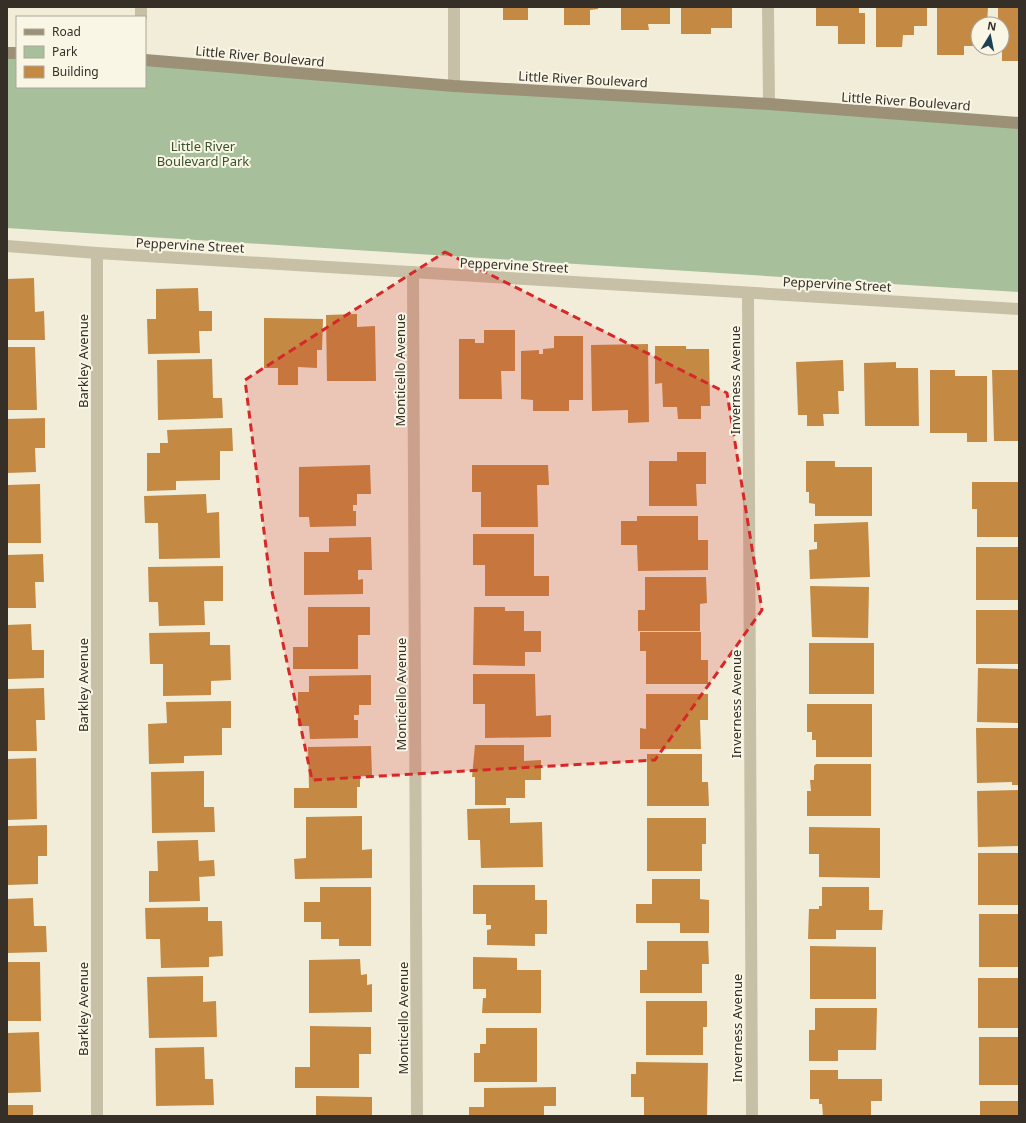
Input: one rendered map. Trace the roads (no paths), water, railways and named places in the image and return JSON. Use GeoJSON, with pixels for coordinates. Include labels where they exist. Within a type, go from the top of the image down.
{"type":"FeatureCollection","features":[{"type":"Feature","properties":{"kind":"street"},"geometry":{"type":"LineString","coordinates":[[454,7],[454,86]]}},
{"type":"Feature","properties":{"kind":"street"},"geometry":{"type":"LineString","coordinates":[[768,7],[769,104]]}},
{"type":"Feature","properties":{"kind":"street","name":"Little River Boulevard"},"geometry":{"type":"LineString","coordinates":[[146,60],[454,86],[769,104],[1019,123]]}},
{"type":"Feature","properties":{"kind":"street","name":"Peppervine Street"},"geometry":{"type":"LineString","coordinates":[[7,246],[97,253],[1019,309]]}},
{"type":"Feature","properties":{"kind":"street","name":"Barkley Avenue"},"geometry":{"type":"LineString","coordinates":[[97,253],[97,1116]]}},
{"type":"Feature","properties":{"kind":"street","name":"Monticello Avenue"},"geometry":{"type":"LineString","coordinates":[[413,272],[417,1116]]}},
{"type":"Feature","properties":{"kind":"street","name":"Inverness Avenue"},"geometry":{"type":"LineString","coordinates":[[748,293],[752,1116]]}},
{"type":"Feature","properties":{"kind":"park label","name":"Little River Boulevard Park"},"geometry":{"type":"Point","coordinates":[203,154]}}]}
